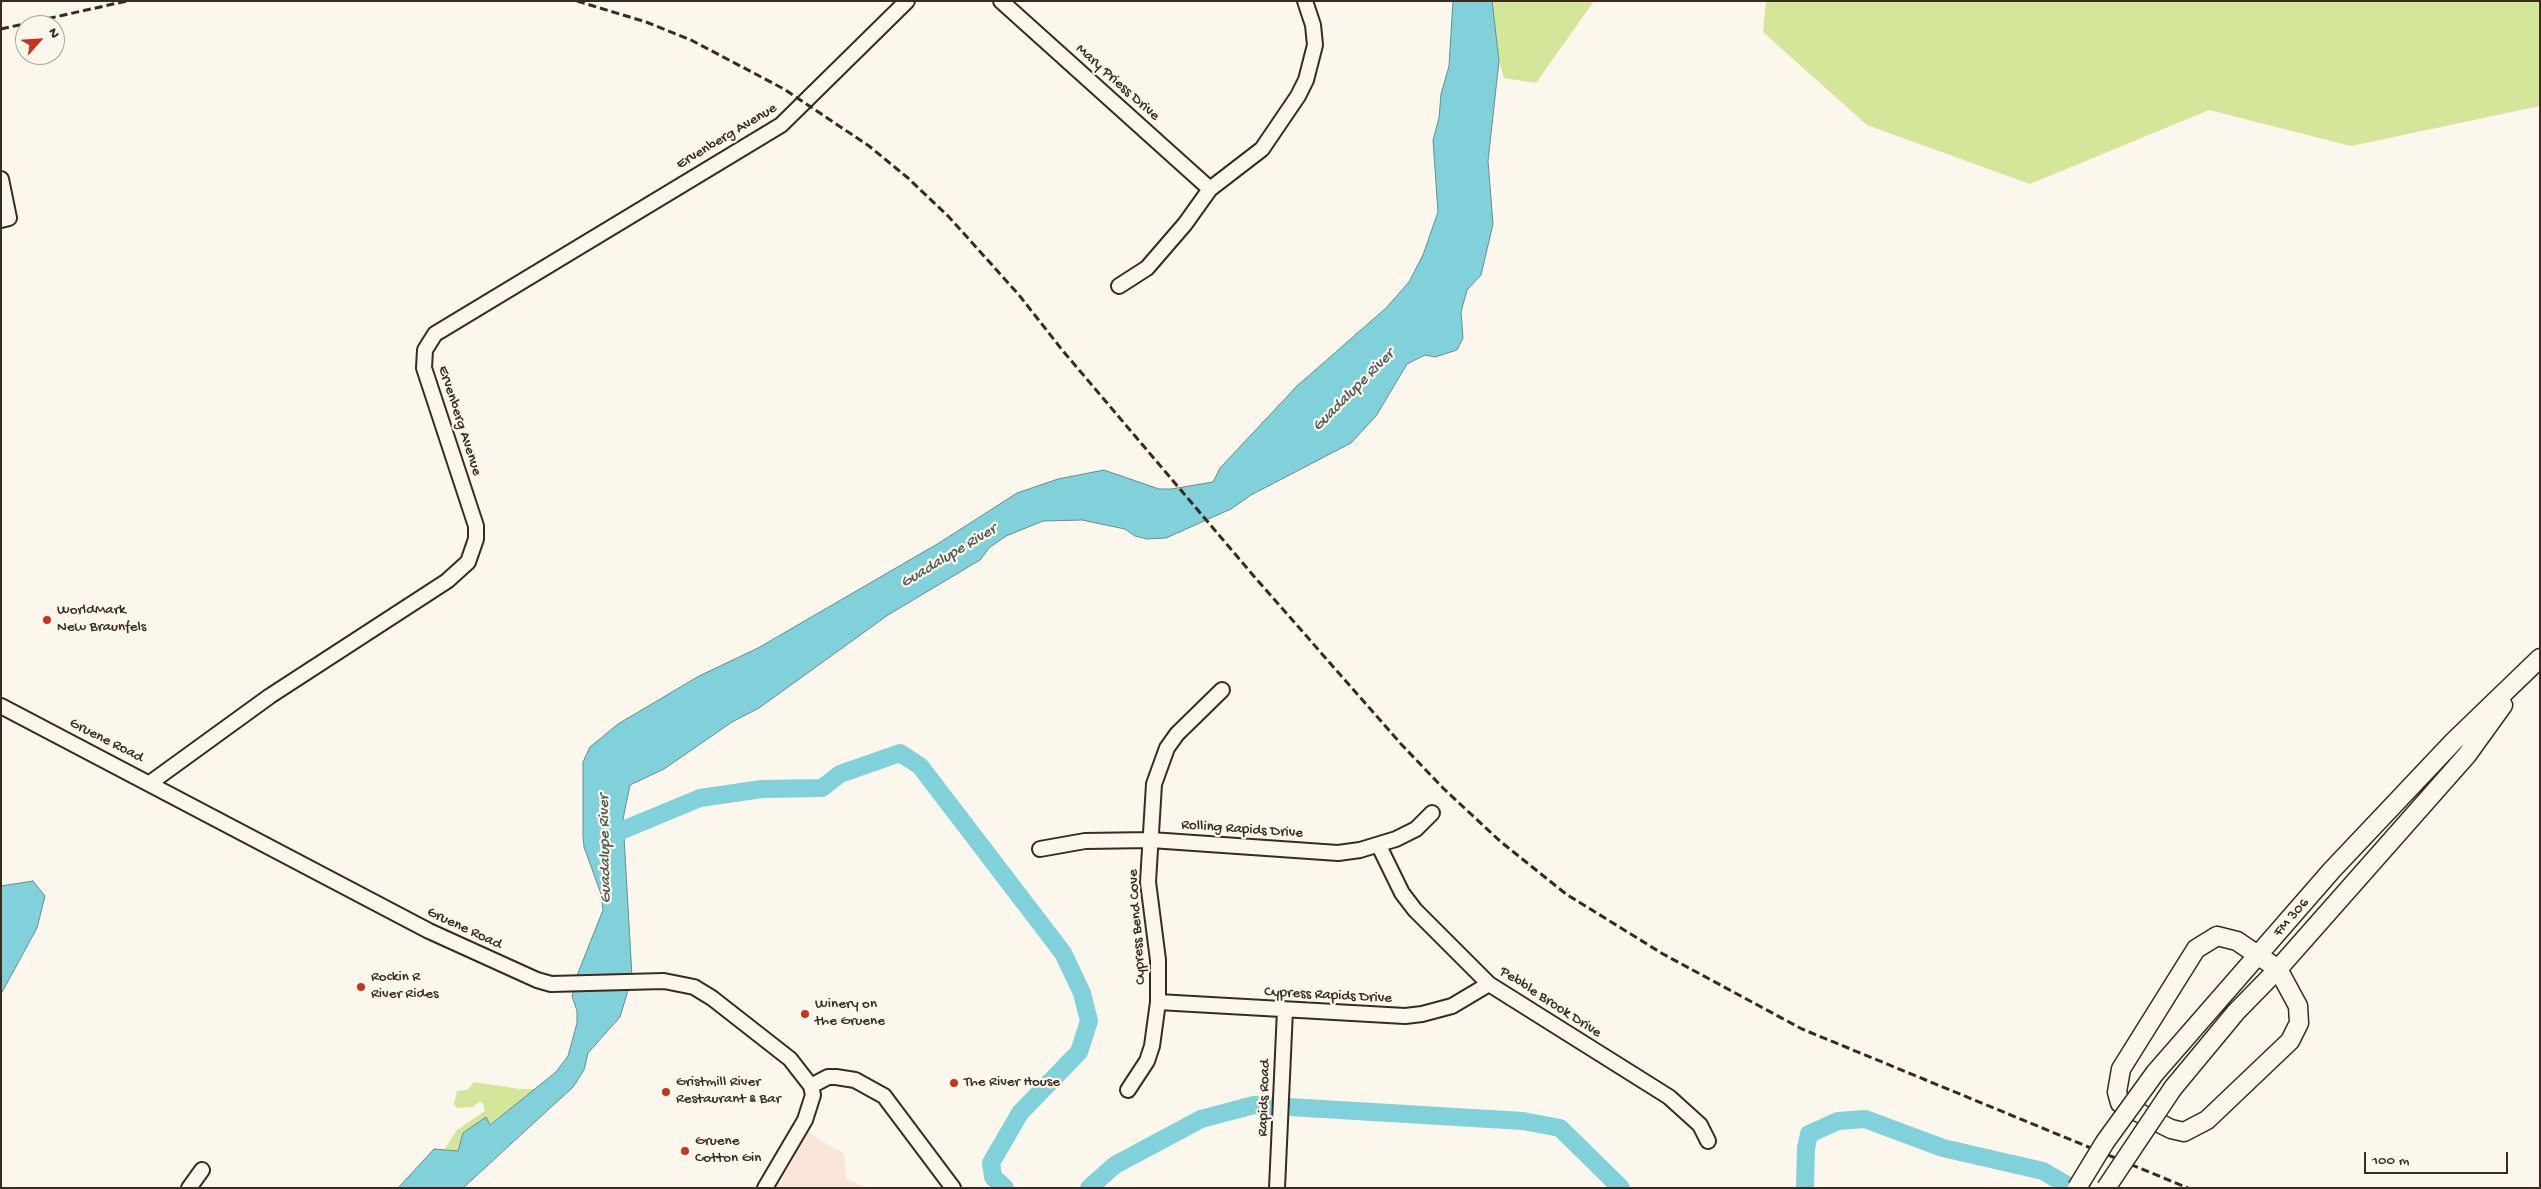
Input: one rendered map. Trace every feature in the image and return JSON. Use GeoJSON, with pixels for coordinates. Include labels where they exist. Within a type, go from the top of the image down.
{"type":"FeatureCollection","features":[{"type":"Feature","properties":{"kind":"main road","name":"FM 306"},"geometry":{"type":"LineString","coordinates":[[2077,1188],[2105,1142],[2155,1073],[2218,999],[2259,955],[2332,870],[2454,741],[2535,664]]}},
{"type":"Feature","properties":{"kind":"main road","name":"FM 306"},"geometry":{"type":"LineString","coordinates":[[2106,1188],[2173,1088],[2236,1012],[2278,969],[2467,755],[2535,664]]}},
{"type":"Feature","properties":{"kind":"main road"},"geometry":{"type":"LineString","coordinates":[[2217,936],[2237,941],[2278,969],[2298,1006],[2300,1023],[2290,1041],[2207,1120],[2184,1132],[2171,1129],[2120,1103],[2118,1092],[2121,1069],[2196,949],[2217,936]]}},
{"type":"Feature","properties":{"kind":"street","name":"Ervenberg Avenue"},"geometry":{"type":"LineString","coordinates":[[150,783],[270,696],[447,581],[468,562],[476,539],[476,526],[424,368],[425,350],[435,334],[781,125],[907,1]]}},
{"type":"Feature","properties":{"kind":"street","name":"Mary Priess Drive"},"geometry":{"type":"LineString","coordinates":[[1001,1],[1210,189]]}},
{"type":"Feature","properties":{"kind":"street"},"geometry":{"type":"LineString","coordinates":[[1119,286],[1147,268],[1185,224],[1210,189],[1262,149],[1298,96],[1306,80],[1315,45],[1313,25],[1305,1]]}},
{"type":"Feature","properties":{"kind":"street"},"geometry":{"type":"LineString","coordinates":[[1,179],[5,219]]}},
{"type":"Feature","properties":{"kind":"street","name":"Cypress Bend Cove"},"geometry":{"type":"LineString","coordinates":[[1128,1090],[1147,1061],[1152,1046],[1158,1002],[1158,960],[1148,882],[1151,806],[1154,784],[1167,748],[1176,734],[1222,690]]}},
{"type":"Feature","properties":{"kind":"street","name":"Gruene Road"},"geometry":{"type":"LineString","coordinates":[[1,706],[429,931],[537,980],[551,984],[664,981],[694,987],[712,998],[790,1059],[811,1086]]}},
{"type":"Feature","properties":{"kind":"street","name":"Rolling Rapids Drive"},"geometry":{"type":"LineString","coordinates":[[1040,849],[1085,841],[1151,840],[1338,853],[1379,846],[1416,829],[1432,813]]}},
{"type":"Feature","properties":{"kind":"street","name":"Pebble Brook Drive"},"geometry":{"type":"LineString","coordinates":[[1379,846],[1402,894],[1415,910],[1488,984],[1669,1097],[1700,1125],[1708,1141]]}},
{"type":"Feature","properties":{"kind":"street","name":"Cypress Rapids Drive"},"geometry":{"type":"LineString","coordinates":[[1158,1002],[1405,1016],[1422,1014],[1452,1006],[1488,984]]}},
{"type":"Feature","properties":{"kind":"street","name":"Rapids Road"},"geometry":{"type":"LineString","coordinates":[[1277,1188],[1284,1010]]}},
{"type":"Feature","properties":{"kind":"street"},"geometry":{"type":"LineString","coordinates":[[765,1188],[805,1120],[813,1094],[811,1086],[828,1078],[836,1077],[855,1080],[884,1096],[953,1188]]}},
{"type":"Feature","properties":{"kind":"street"},"geometry":{"type":"LineString","coordinates":[[189,1188],[202,1170]]}},
{"type":"Feature","properties":{"kind":"shaded area"},"geometry":{"type":"Polygon","coordinates":[[[808,1132],[844,1154],[846,1178],[866,1188],[777,1188],[808,1132]]]}},
{"type":"Feature","properties":{"kind":"green space"},"geometry":{"type":"Polygon","coordinates":[[[1492,1],[1594,1],[1536,83],[1504,78],[1499,61],[1492,1]]]}},
{"type":"Feature","properties":{"kind":"green space"},"geometry":{"type":"Polygon","coordinates":[[[1766,1],[2540,1],[2540,106],[2351,146],[2209,110],[2030,184],[1867,125],[1763,32],[1766,1]]]}},
{"type":"Feature","properties":{"kind":"green space"},"geometry":{"type":"Polygon","coordinates":[[[474,1082],[520,1089],[536,1089],[489,1125],[486,1117],[458,1151],[444,1150],[457,1130],[485,1111],[483,1103],[479,1102],[473,1107],[457,1108],[454,1104],[457,1091],[467,1090],[474,1082]]]}},
{"type":"Feature","properties":{"kind":"water","name":"Guadalupe River"},"geometry":{"type":"Polygon","coordinates":[[[1453,1],[1492,1],[1499,61],[1488,161],[1493,224],[1481,275],[1467,290],[1461,312],[1463,338],[1457,350],[1435,357],[1425,355],[1407,364],[1376,416],[1351,443],[1251,495],[1231,509],[1166,538],[1147,539],[1135,536],[1125,529],[1082,520],[1043,521],[1006,536],[989,548],[980,560],[888,615],[759,708],[732,722],[664,769],[630,785],[623,819],[632,977],[620,1017],[588,1053],[584,1070],[573,1087],[463,1188],[398,1188],[434,1149],[458,1151],[463,1133],[486,1117],[490,1125],[556,1072],[568,1056],[577,1023],[577,1011],[572,996],[578,973],[603,910],[601,894],[584,847],[583,836],[583,762],[590,747],[618,724],[699,676],[758,648],[939,543],[1017,493],[1058,479],[1104,470],[1159,489],[1171,489],[1213,482],[1220,468],[1297,386],[1386,308],[1409,282],[1423,255],[1438,212],[1433,140],[1439,118],[1441,94],[1449,66],[1453,1]]]}},
{"type":"Feature","properties":{"kind":"water"},"geometry":{"type":"Polygon","coordinates":[[[33,881],[45,896],[37,928],[1,994],[1,886],[33,881]]]}},
{"type":"Feature","properties":{"kind":"waterway","name":"Guadalupe River"},"geometry":{"type":"LineString","coordinates":[[606,837],[700,798],[762,789],[822,788],[840,774],[900,753],[920,766],[1063,953],[1082,993],[1089,1021],[1079,1052],[1020,1113],[991,1163],[993,1177],[1005,1188]]}},
{"type":"Feature","properties":{"kind":"waterway"},"geometry":{"type":"LineString","coordinates":[[1089,1188],[1115,1165],[1201,1119],[1254,1105],[1273,1106]]}},
{"type":"Feature","properties":{"kind":"waterway"},"geometry":{"type":"LineString","coordinates":[[1289,1107],[1523,1121],[1560,1128],[1621,1188]]}},
{"type":"Feature","properties":{"kind":"waterway"},"geometry":{"type":"LineString","coordinates":[[1805,1188],[1806,1148],[1809,1134],[1838,1121],[1865,1119],[1943,1148],[2043,1171],[2072,1188]]}},
{"type":"Feature","properties":{"kind":"railway"},"geometry":{"type":"LineString","coordinates":[[1,29],[127,1]]}},
{"type":"Feature","properties":{"kind":"railway"},"geometry":{"type":"LineString","coordinates":[[577,1],[646,22],[691,40],[784,89],[869,146],[908,178],[949,217],[1019,295],[1063,351],[1252,574],[1401,744],[1444,789],[1501,842],[1566,894],[1663,954],[1802,1029],[2188,1188]]}},
{"type":"Feature","properties":{"kind":"place","name":"WorldMark New Braunfels"},"geometry":{"type":"Point","coordinates":[47,620]}},
{"type":"Feature","properties":{"kind":"place","name":"Rockin R River Rides"},"geometry":{"type":"Point","coordinates":[361,987]}},
{"type":"Feature","properties":{"kind":"place","name":"Winery on the Gruene"},"geometry":{"type":"Point","coordinates":[805,1014]}},
{"type":"Feature","properties":{"kind":"place","name":"The River House"},"geometry":{"type":"Point","coordinates":[954,1083]}},
{"type":"Feature","properties":{"kind":"place","name":"Gristmill River Restaurant & Bar"},"geometry":{"type":"Point","coordinates":[666,1092]}},
{"type":"Feature","properties":{"kind":"place","name":"Gruene Cotton Gin"},"geometry":{"type":"Point","coordinates":[685,1151]}}]}
